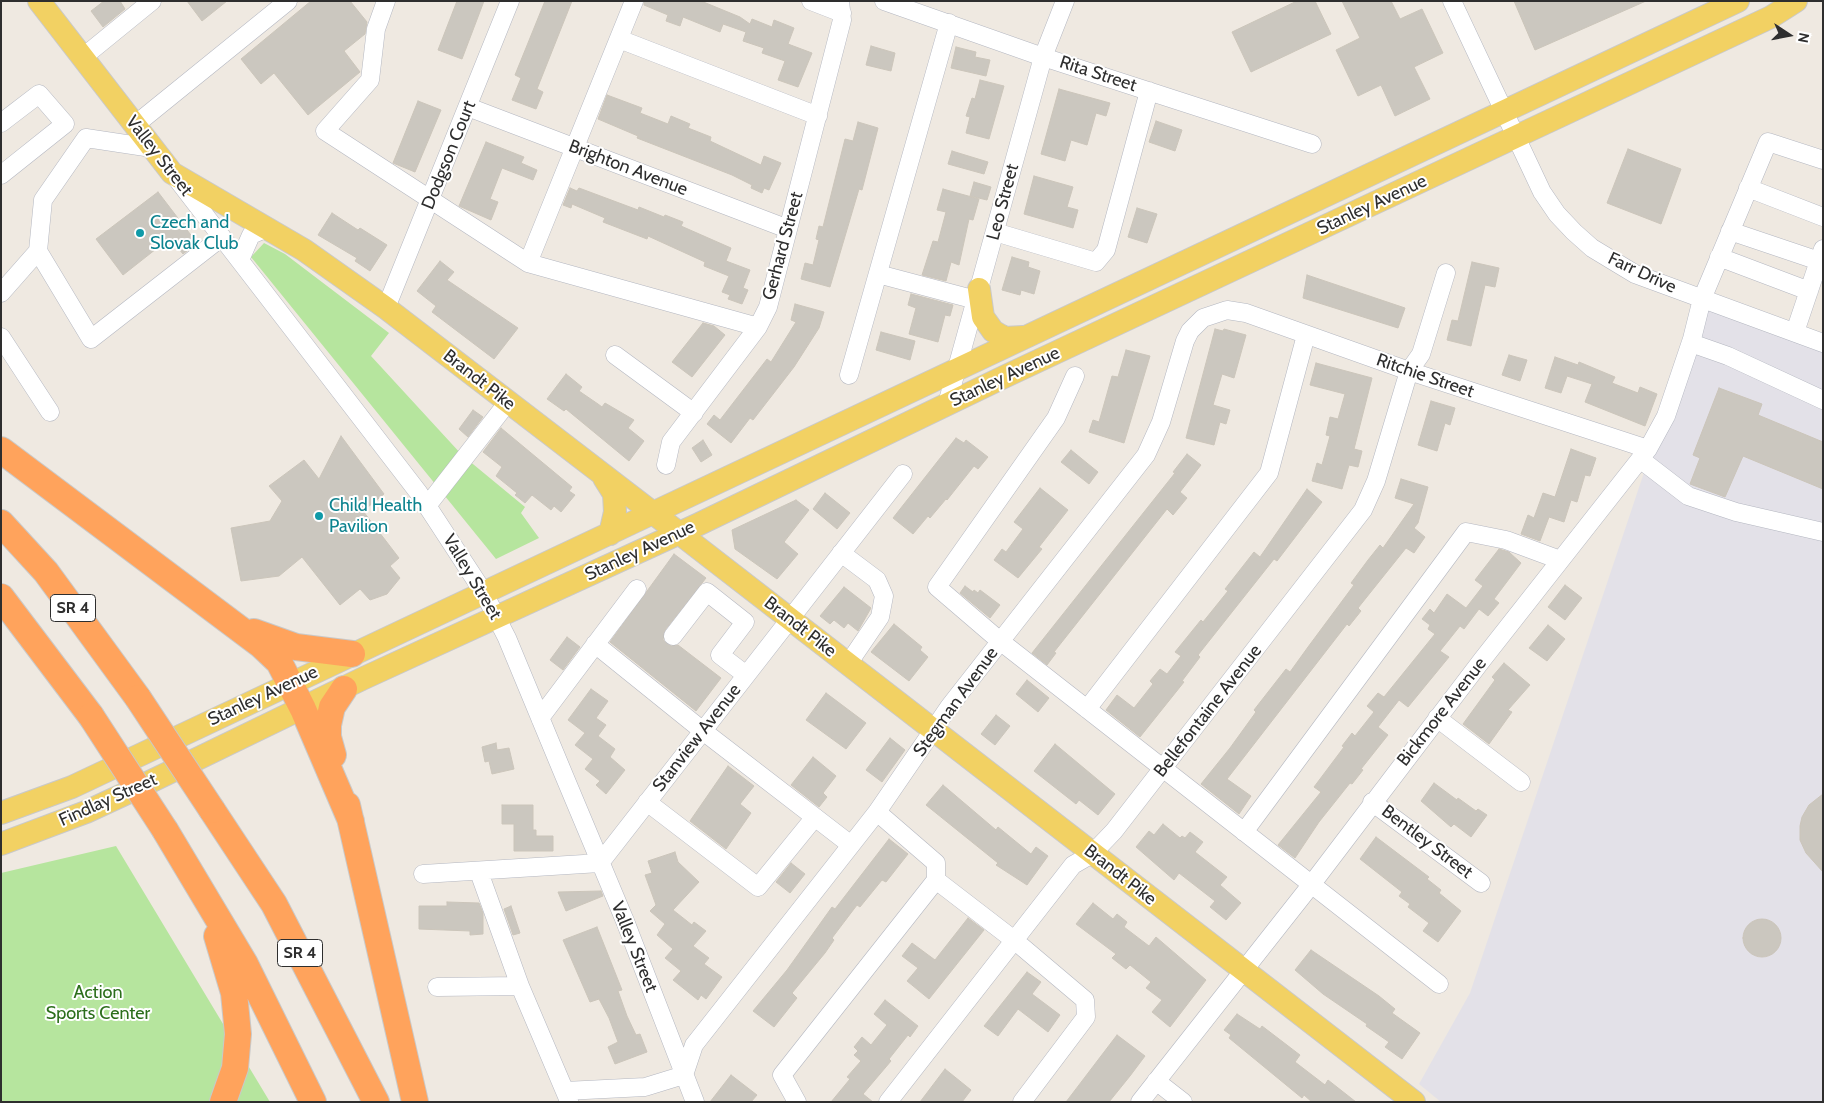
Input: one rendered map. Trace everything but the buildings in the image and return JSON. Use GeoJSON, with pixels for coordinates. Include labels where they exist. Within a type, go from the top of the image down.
{"type":"FeatureCollection","features":[{"type":"Feature","properties":{"kind":"highway"},"geometry":{"type":"LineString","coordinates":[[1,450],[261,645],[278,662],[303,708],[351,821]]}},
{"type":"Feature","properties":{"kind":"highway","name":"SR 4"},"geometry":{"type":"LineString","coordinates":[[1,523],[46,572],[138,698],[274,904],[376,1102]]}},
{"type":"Feature","properties":{"kind":"highway","name":"SR 4"},"geometry":{"type":"LineString","coordinates":[[1,598],[91,716],[165,830],[245,964],[314,1102]]}},
{"type":"Feature","properties":{"kind":"highway"},"geometry":{"type":"LineString","coordinates":[[210,606],[255,632],[276,641],[296,647],[352,654]]}},
{"type":"Feature","properties":{"kind":"highway"},"geometry":{"type":"LineString","coordinates":[[344,689],[332,707],[328,737],[351,821],[415,1102]]}},
{"type":"Feature","properties":{"kind":"highway"},"geometry":{"type":"LineString","coordinates":[[210,904],[234,993],[238,1034],[235,1068],[223,1102]]}},
{"type":"Feature","properties":{"kind":"main road","name":"Valley Street"},"geometry":{"type":"LineString","coordinates":[[39,1],[172,173]]}},
{"type":"Feature","properties":{"kind":"main road","name":"Stanley Avenue"},"geometry":{"type":"LineString","coordinates":[[200,726],[654,514],[957,368],[1738,1]]}},
{"type":"Feature","properties":{"kind":"main road","name":"Stanley Avenue"},"geometry":{"type":"LineString","coordinates":[[214,751],[1771,17],[1796,1]]}},
{"type":"Feature","properties":{"kind":"main road","name":"Brandt Pike"},"geometry":{"type":"LineString","coordinates":[[172,173],[304,250],[386,308],[790,618],[1414,1102]]}},
{"type":"Feature","properties":{"kind":"main road"},"geometry":{"type":"LineString","coordinates":[[978,294],[983,317],[993,331],[1005,338],[1023,337]]}},
{"type":"Feature","properties":{"kind":"main road"},"geometry":{"type":"LineString","coordinates":[[602,475],[614,494],[615,512],[610,534]]}},
{"type":"Feature","properties":{"kind":"main road","name":"Findlay Street"},"geometry":{"type":"LineString","coordinates":[[1,813],[72,788],[200,726]]}},
{"type":"Feature","properties":{"kind":"main road","name":"Findlay Street"},"geometry":{"type":"LineString","coordinates":[[1,844],[86,812],[214,751]]}},
{"type":"Feature","properties":{"kind":"street"},"geometry":{"type":"LineString","coordinates":[[82,58],[152,1]]}},
{"type":"Feature","properties":{"kind":"street"},"geometry":{"type":"LineString","coordinates":[[135,125],[288,1]]}},
{"type":"Feature","properties":{"kind":"street"},"geometry":{"type":"LineString","coordinates":[[386,1],[376,29],[370,80],[324,131],[528,262],[758,328]]}},
{"type":"Feature","properties":{"kind":"street","name":"Dodgson Court"},"geometry":{"type":"LineString","coordinates":[[386,308],[510,1]]}},
{"type":"Feature","properties":{"kind":"street"},"geometry":{"type":"LineString","coordinates":[[528,262],[634,1]]}},
{"type":"Feature","properties":{"kind":"street"},"geometry":{"type":"LineString","coordinates":[[811,1],[841,7]]}},
{"type":"Feature","properties":{"kind":"street","name":"Rita Street"},"geometry":{"type":"LineString","coordinates":[[884,1],[1043,56],[1312,144]]}},
{"type":"Feature","properties":{"kind":"street","name":"Leo Street"},"geometry":{"type":"LineString","coordinates":[[948,404],[1043,56],[1064,1]]}},
{"type":"Feature","properties":{"kind":"street","name":"Farr Drive"},"geometry":{"type":"LineString","coordinates":[[1452,1],[1542,192],[1557,214],[1574,232],[1592,248],[1620,266],[1702,300],[1823,342]]}},
{"type":"Feature","properties":{"kind":"street","name":"Gerhard Street"},"geometry":{"type":"LineString","coordinates":[[666,465],[671,442],[758,328],[768,307],[842,20],[841,7]]}},
{"type":"Feature","properties":{"kind":"street"},"geometry":{"type":"LineString","coordinates":[[849,375],[949,23]]}},
{"type":"Feature","properties":{"kind":"street"},"geometry":{"type":"LineString","coordinates":[[619,39],[818,116]]}},
{"type":"Feature","properties":{"kind":"street"},"geometry":{"type":"LineString","coordinates":[[995,232],[1096,262],[1106,250],[1149,91]]}},
{"type":"Feature","properties":{"kind":"street"},"geometry":{"type":"LineString","coordinates":[[1,123],[38,94],[65,124],[1,175]]}},
{"type":"Feature","properties":{"kind":"street","name":"Brighton Avenue"},"geometry":{"type":"LineString","coordinates":[[468,108],[788,229]]}},
{"type":"Feature","properties":{"kind":"street"},"geometry":{"type":"LineString","coordinates":[[1,292],[38,251],[43,200],[86,138],[152,148]]}},
{"type":"Feature","properties":{"kind":"street","name":"Bickmore Avenue"},"geometry":{"type":"LineString","coordinates":[[1140,1102],[1242,970],[1311,885],[1372,802],[1644,454],[1666,416],[1691,343],[1702,300],[1768,142],[1823,160]]}},
{"type":"Feature","properties":{"kind":"street","name":"Valley Street"},"geometry":{"type":"LineString","coordinates":[[172,173],[427,506],[484,593],[497,617],[540,718],[695,1102]]}},
{"type":"Feature","properties":{"kind":"street"},"geometry":{"type":"LineString","coordinates":[[1748,188],[1823,217]]}},
{"type":"Feature","properties":{"kind":"street"},"geometry":{"type":"LineString","coordinates":[[240,260],[251,235],[267,228]]}},
{"type":"Feature","properties":{"kind":"street"},"geometry":{"type":"LineString","coordinates":[[1730,231],[1821,255],[1795,332]]}},
{"type":"Feature","properties":{"kind":"street"},"geometry":{"type":"LineString","coordinates":[[38,251],[91,339],[222,237]]}},
{"type":"Feature","properties":{"kind":"street"},"geometry":{"type":"LineString","coordinates":[[1719,258],[1809,291]]}},
{"type":"Feature","properties":{"kind":"street","name":"Bellefontaine Avenue"},"geometry":{"type":"LineString","coordinates":[[888,1102],[1073,865],[1092,854],[1114,831],[1363,510],[1376,481],[1408,371],[1421,354],[1446,272]]}},
{"type":"Feature","properties":{"kind":"street"},"geometry":{"type":"LineString","coordinates":[[878,274],[978,294]]}},
{"type":"Feature","properties":{"kind":"street","name":"Ritchie Street"},"geometry":{"type":"LineString","coordinates":[[1203,318],[1215,312],[1234,310],[1644,454],[1688,496],[1736,512],[1823,532]]}},
{"type":"Feature","properties":{"kind":"street","name":"Stegman Avenue"},"geometry":{"type":"LineString","coordinates":[[684,1075],[695,1044],[877,812],[935,730],[948,708],[1146,456],[1161,422],[1185,341],[1190,330],[1203,318]]}},
{"type":"Feature","properties":{"kind":"street"},"geometry":{"type":"LineString","coordinates":[[1087,709],[1269,473],[1306,335]]}},
{"type":"Feature","properties":{"kind":"street"},"geometry":{"type":"LineString","coordinates":[[1,337],[50,412]]}},
{"type":"Feature","properties":{"kind":"street"},"geometry":{"type":"LineString","coordinates":[[1691,343],[1728,356],[1823,400]]}},
{"type":"Feature","properties":{"kind":"street"},"geometry":{"type":"LineString","coordinates":[[615,355],[694,413]]}},
{"type":"Feature","properties":{"kind":"street"},"geometry":{"type":"LineString","coordinates":[[1075,376],[1056,418],[938,587],[1000,641],[1439,984]]}},
{"type":"Feature","properties":{"kind":"street"},"geometry":{"type":"LineString","coordinates":[[427,506],[508,402]]}},
{"type":"Feature","properties":{"kind":"street","name":"Stanview Avenue"},"geometry":{"type":"LineString","coordinates":[[600,863],[903,474]]}},
{"type":"Feature","properties":{"kind":"street"},"geometry":{"type":"LineString","coordinates":[[1244,832],[1466,532],[1506,540],[1560,560]]}},
{"type":"Feature","properties":{"kind":"street"},"geometry":{"type":"LineString","coordinates":[[841,553],[877,580],[884,596],[880,617],[848,664]]}},
{"type":"Feature","properties":{"kind":"street"},"geometry":{"type":"LineString","coordinates":[[540,718],[637,589]]}},
{"type":"Feature","properties":{"kind":"street"},"geometry":{"type":"LineString","coordinates":[[673,636],[707,592],[745,622],[720,655],[746,675]]}},
{"type":"Feature","properties":{"kind":"street"},"geometry":{"type":"LineString","coordinates":[[595,644],[703,731],[851,845]]}},
{"type":"Feature","properties":{"kind":"street"},"geometry":{"type":"LineString","coordinates":[[1437,718],[1521,782]]}},
{"type":"Feature","properties":{"kind":"street"},"geometry":{"type":"LineString","coordinates":[[647,802],[758,887],[815,817]]}},
{"type":"Feature","properties":{"kind":"street","name":"Bentley Street"},"geometry":{"type":"LineString","coordinates":[[1372,802],[1481,883]]}},
{"type":"Feature","properties":{"kind":"street"},"geometry":{"type":"LineString","coordinates":[[797,1102],[782,1075],[936,880],[936,863],[877,812]]}},
{"type":"Feature","properties":{"kind":"street"},"geometry":{"type":"LineString","coordinates":[[423,874],[600,863]]}},
{"type":"Feature","properties":{"kind":"street"},"geometry":{"type":"LineString","coordinates":[[479,872],[520,986],[567,1096],[645,1087],[684,1075]]}},
{"type":"Feature","properties":{"kind":"street"},"geometry":{"type":"LineString","coordinates":[[936,880],[1014,940],[1085,1000],[1086,1017],[1022,1102]]}},
{"type":"Feature","properties":{"kind":"street"},"geometry":{"type":"LineString","coordinates":[[437,987],[520,986]]}},
{"type":"Feature","properties":{"kind":"street"},"geometry":{"type":"LineString","coordinates":[[1156,1081],[1183,1102]]}},
{"type":"Feature","properties":{"kind":"shaded area"},"geometry":{"type":"Polygon","coordinates":[[[1702,299],[1823,345],[1823,1102],[1441,1102],[1419,1084],[1470,993],[1702,299]]]}},
{"type":"Feature","properties":{"kind":"green space"},"geometry":{"type":"Polygon","coordinates":[[[264,243],[285,254],[389,333],[371,356],[462,455],[525,507],[521,513],[539,538],[496,559],[251,257],[264,243]]]}},
{"type":"Feature","properties":{"kind":"green space","name":"Action Sports Center"},"geometry":{"type":"Polygon","coordinates":[[[116,846],[270,1102],[1,1102],[1,873],[116,846]]]}},
{"type":"Feature","properties":{"kind":"place","name":"Czech and Slovak Club"},"geometry":{"type":"Point","coordinates":[140,233]}},
{"type":"Feature","properties":{"kind":"place","name":"Child Health Pavilion"},"geometry":{"type":"Point","coordinates":[319,516]}}]}
